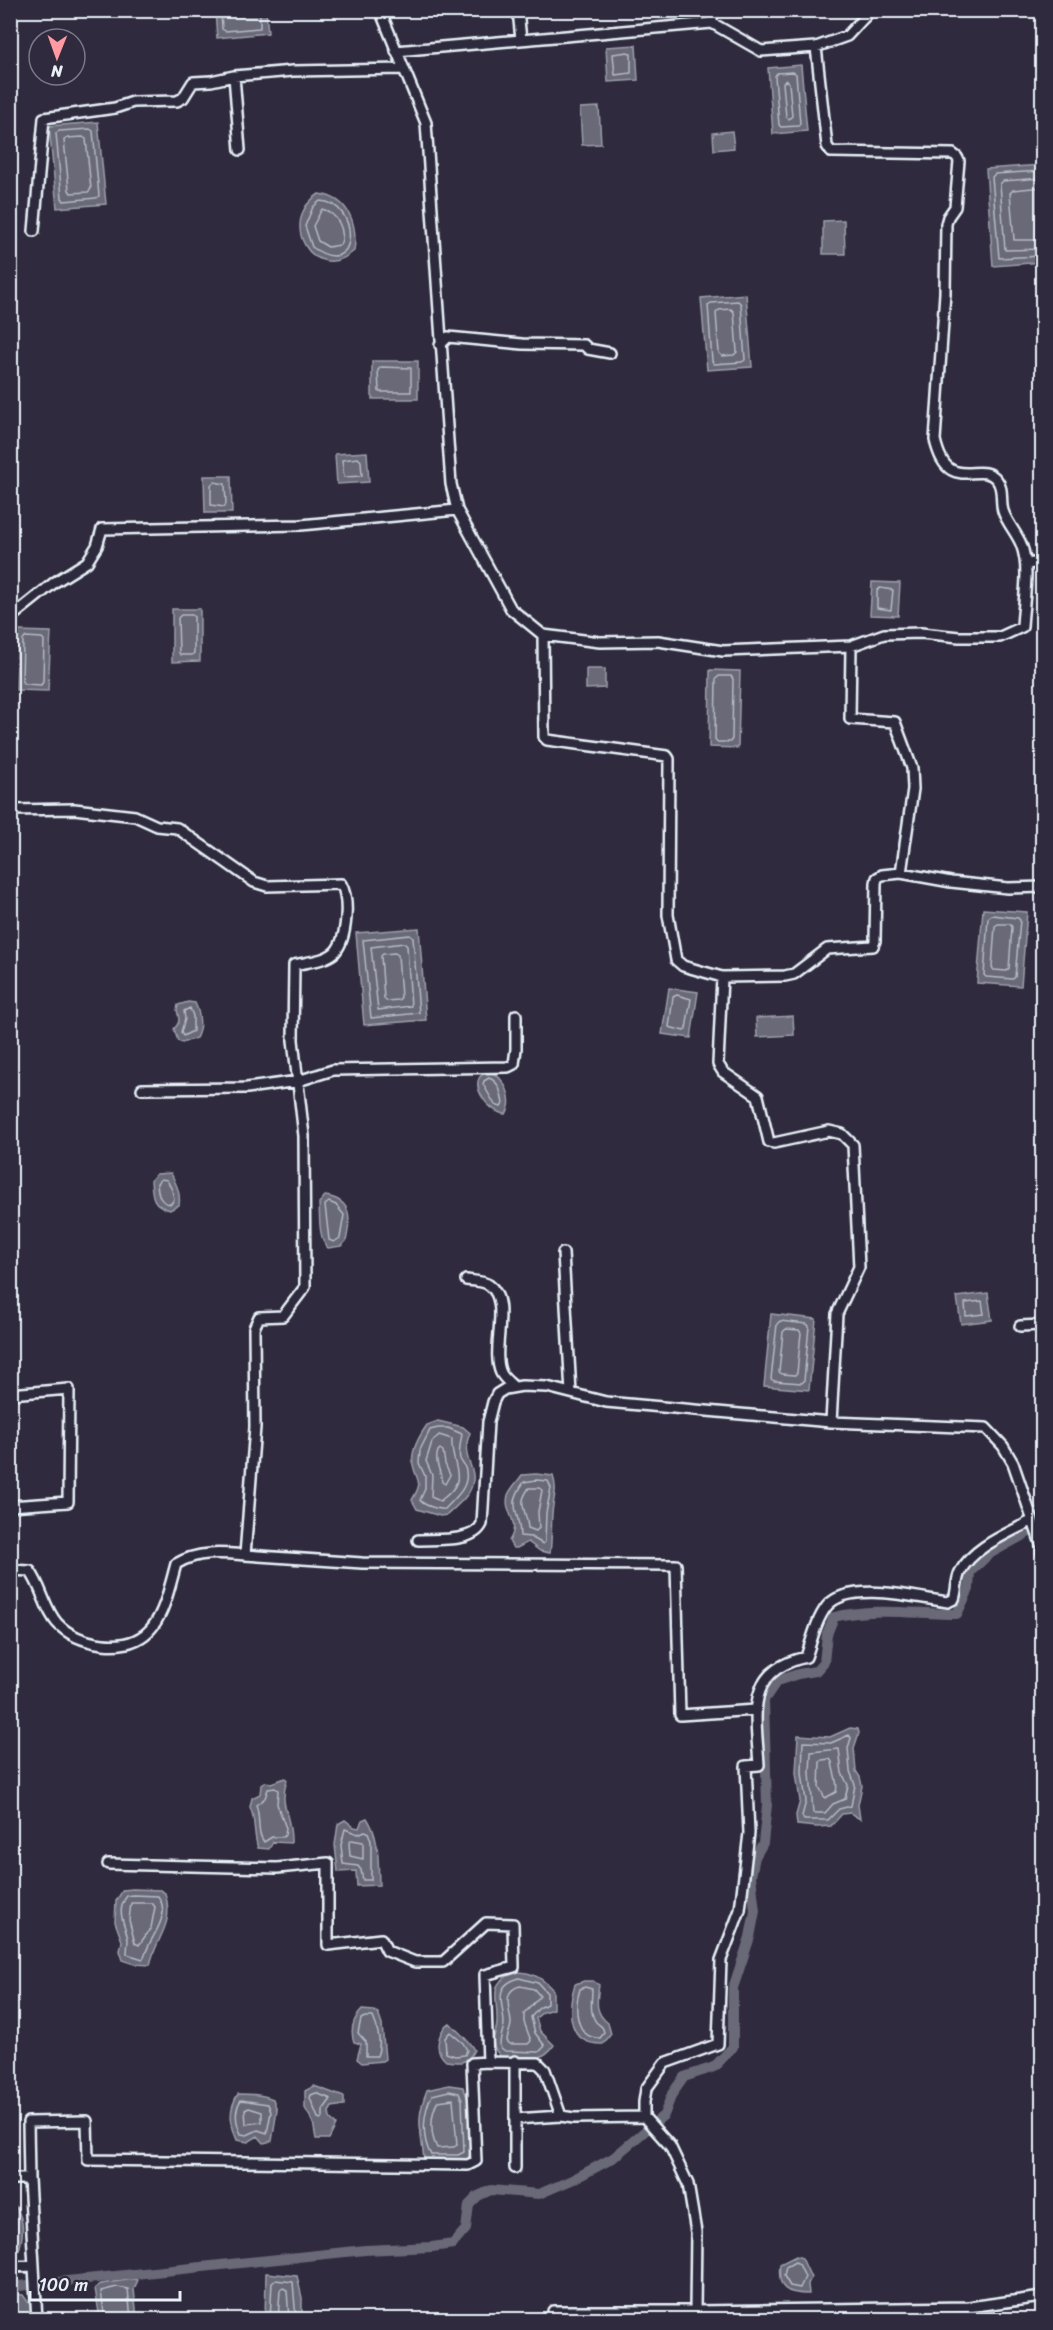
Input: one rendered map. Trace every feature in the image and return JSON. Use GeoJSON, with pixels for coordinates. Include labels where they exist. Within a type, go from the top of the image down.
{"type":"FeatureCollection","features":[{"type":"Feature","properties":{"kind":"street"},"geometry":{"type":"LineString","coordinates":[[380,10],[426,123],[449,472],[457,510],[511,609],[543,636],[600,642],[658,641],[723,651],[851,646],[884,634],[921,633],[958,637],[1000,637],[1022,627],[1026,564],[1021,544],[1004,513],[1001,490],[996,478],[986,473],[957,474],[949,469],[938,452],[935,440],[945,293],[946,224],[955,207],[959,161],[953,154],[831,152],[827,146],[816,47]]}},
{"type":"Feature","properties":{"kind":"street"},"geometry":{"type":"LineString","coordinates":[[518,10],[521,40]]}},
{"type":"Feature","properties":{"kind":"street"},"geometry":{"type":"LineString","coordinates":[[712,10],[712,23]]}},
{"type":"Feature","properties":{"kind":"street"},"geometry":{"type":"LineString","coordinates":[[396,51],[712,23],[760,51],[816,47],[847,36],[871,10]]}},
{"type":"Feature","properties":{"kind":"street"},"geometry":{"type":"LineString","coordinates":[[34,231],[44,118],[115,108],[133,102],[177,101],[183,99],[193,82],[234,76],[293,70],[403,69]]}},
{"type":"Feature","properties":{"kind":"street"},"geometry":{"type":"LineString","coordinates":[[234,76],[240,150]]}},
{"type":"Feature","properties":{"kind":"street"},"geometry":{"type":"LineString","coordinates":[[440,345],[448,337],[522,344],[584,345],[588,349],[610,353]]}},
{"type":"Feature","properties":{"kind":"street"},"geometry":{"type":"LineString","coordinates":[[10,618],[55,582],[87,562],[97,546],[102,529],[301,525],[457,510]]}},
{"type":"Feature","properties":{"kind":"street"},"geometry":{"type":"LineString","coordinates":[[1026,564],[1042,562]]}},
{"type":"Feature","properties":{"kind":"street"},"geometry":{"type":"LineString","coordinates":[[543,636],[544,737],[547,740],[668,757],[668,915],[676,960],[683,966],[722,977],[789,975],[827,948],[873,946],[877,878],[882,875],[901,873],[951,882],[1008,888],[1042,887]]}},
{"type":"Feature","properties":{"kind":"street"},"geometry":{"type":"LineString","coordinates":[[851,646],[850,719],[895,722],[912,768],[913,789],[901,873]]}},
{"type":"Feature","properties":{"kind":"street"},"geometry":{"type":"LineString","coordinates":[[10,810],[74,809],[135,816],[157,826],[177,828],[254,882],[267,886],[341,884],[346,892],[346,914],[342,936],[335,951],[324,958],[294,964],[293,1040],[304,1136],[306,1287],[283,1316],[259,1317],[254,1328],[255,1427],[245,1555]]}},
{"type":"Feature","properties":{"kind":"street"},"geometry":{"type":"LineString","coordinates":[[722,977],[718,1065],[723,1072],[758,1096],[769,1142],[774,1143],[829,1131],[842,1134],[853,1145],[859,1267],[837,1314],[831,1422]]}},
{"type":"Feature","properties":{"kind":"street"},"geometry":{"type":"LineString","coordinates":[[142,1089],[247,1088],[297,1081],[333,1070],[508,1067],[514,1064],[516,1015]]}},
{"type":"Feature","properties":{"kind":"street"},"geometry":{"type":"LineString","coordinates":[[563,1253],[571,1393]]}},
{"type":"Feature","properties":{"kind":"street"},"geometry":{"type":"LineString","coordinates":[[466,1280],[489,1284],[498,1295],[500,1315],[498,1358],[501,1374],[514,1387]]}},
{"type":"Feature","properties":{"kind":"street"},"geometry":{"type":"LineString","coordinates":[[1020,1326],[1042,1325]]}},
{"type":"Feature","properties":{"kind":"street"},"geometry":{"type":"LineString","coordinates":[[418,1540],[470,1536],[479,1530],[482,1524],[488,1422],[493,1402],[497,1394],[522,1386],[548,1387],[606,1402],[831,1422],[987,1428],[1013,1463],[1042,1547],[1042,1553]]}},
{"type":"Feature","properties":{"kind":"street"},"geometry":{"type":"LineString","coordinates":[[10,1394],[69,1389],[68,1502],[10,1506]]}},
{"type":"Feature","properties":{"kind":"street"},"geometry":{"type":"LineString","coordinates":[[695,2311],[696,2232],[688,2184],[669,2146],[644,2117],[644,2102],[646,2089],[665,2063],[718,2044],[721,1960],[740,1910],[748,1833],[746,1766],[759,1765],[756,1710],[759,1692],[768,1675],[788,1661],[806,1657],[819,1618],[836,1598],[852,1593],[870,1592],[948,1602],[954,1599],[959,1574],[968,1560],[986,1545],[1033,1520]]}},
{"type":"Feature","properties":{"kind":"street"},"geometry":{"type":"LineString","coordinates":[[10,1570],[30,1571],[37,1580],[45,1604],[58,1624],[73,1635],[90,1642],[120,1646],[137,1640],[150,1631],[167,1600],[176,1564],[198,1554],[362,1563],[676,1565],[680,1715],[756,1710]]}},
{"type":"Feature","properties":{"kind":"street"},"geometry":{"type":"LineString","coordinates":[[108,1864],[277,1868],[328,1863],[328,1945],[381,1939],[387,1951],[415,1962],[443,1962],[486,1923],[513,1924],[514,1967],[485,1975],[488,2062]]}},
{"type":"Feature","properties":{"kind":"street"},"geometry":{"type":"LineString","coordinates":[[37,2319],[28,2122],[87,2121],[88,2160],[468,2165],[476,2161],[472,2063],[514,2061],[533,2062],[542,2066],[561,2116]]}},
{"type":"Feature","properties":{"kind":"street"},"geometry":{"type":"LineString","coordinates":[[514,2061],[515,2168]]}},
{"type":"Feature","properties":{"kind":"street"},"geometry":{"type":"LineString","coordinates":[[515,2119],[561,2116],[574,2118],[644,2117]]}},
{"type":"Feature","properties":{"kind":"street"},"geometry":{"type":"LineString","coordinates":[[10,2179],[29,2179]]}},
{"type":"Feature","properties":{"kind":"street"},"geometry":{"type":"LineString","coordinates":[[10,2266],[34,2266]]}},
{"type":"Feature","properties":{"kind":"street"},"geometry":{"type":"LineString","coordinates":[[553,2319],[553,2311],[642,2315],[695,2311],[969,2307],[1042,2297]]}},
{"type":"Feature","properties":{"kind":"street"},"geometry":{"type":"LineString","coordinates":[[642,2315],[666,2310]]}},
{"type":"Feature","properties":{"kind":"water"},"geometry":{"type":"Polygon","coordinates":[[[215,11],[266,11],[268,33],[217,38],[215,11]]]}},
{"type":"Feature","properties":{"kind":"water"},"geometry":{"type":"Polygon","coordinates":[[[636,45],[638,80],[608,82],[606,47],[636,45]]]}},
{"type":"Feature","properties":{"kind":"water"},"geometry":{"type":"Polygon","coordinates":[[[801,65],[807,131],[773,134],[768,68],[801,65]]]}},
{"type":"Feature","properties":{"kind":"water"},"geometry":{"type":"Polygon","coordinates":[[[599,107],[601,144],[582,145],[580,108],[599,107]]]}},
{"type":"Feature","properties":{"kind":"water"},"geometry":{"type":"Polygon","coordinates":[[[98,122],[106,204],[57,208],[49,126],[98,122]]]}},
{"type":"Feature","properties":{"kind":"water"},"geometry":{"type":"Polygon","coordinates":[[[732,131],[734,148],[714,150],[713,133],[732,131]]]}},
{"type":"Feature","properties":{"kind":"water"},"geometry":{"type":"Polygon","coordinates":[[[1042,165],[1042,262],[993,266],[986,169],[1042,165]]]}},
{"type":"Feature","properties":{"kind":"water"},"geometry":{"type":"Polygon","coordinates":[[[319,194],[338,201],[353,222],[354,251],[339,260],[326,261],[314,255],[305,246],[301,233],[301,219],[307,206],[319,194]]]}},
{"type":"Feature","properties":{"kind":"water"},"geometry":{"type":"Polygon","coordinates":[[[844,220],[845,254],[823,254],[823,221],[844,220]]]}},
{"type":"Feature","properties":{"kind":"water"},"geometry":{"type":"Polygon","coordinates":[[[746,294],[752,367],[707,370],[701,298],[746,294]]]}},
{"type":"Feature","properties":{"kind":"water"},"geometry":{"type":"Polygon","coordinates":[[[372,361],[418,361],[418,399],[372,399],[372,361]]]}},
{"type":"Feature","properties":{"kind":"water"},"geometry":{"type":"Polygon","coordinates":[[[367,452],[369,482],[337,484],[335,454],[367,452]]]}},
{"type":"Feature","properties":{"kind":"water"},"geometry":{"type":"Polygon","coordinates":[[[204,476],[231,476],[232,513],[205,513],[204,476]]]}},
{"type":"Feature","properties":{"kind":"water"},"geometry":{"type":"Polygon","coordinates":[[[872,582],[900,583],[898,616],[870,615],[872,582]]]}},
{"type":"Feature","properties":{"kind":"water"},"geometry":{"type":"Polygon","coordinates":[[[172,609],[200,609],[200,661],[172,662],[172,609]]]}},
{"type":"Feature","properties":{"kind":"water"},"geometry":{"type":"Polygon","coordinates":[[[18,631],[51,632],[48,691],[16,690],[18,631]]]}},
{"type":"Feature","properties":{"kind":"water"},"geometry":{"type":"Polygon","coordinates":[[[586,669],[605,669],[605,688],[586,689],[586,669]]]}},
{"type":"Feature","properties":{"kind":"water"},"geometry":{"type":"Polygon","coordinates":[[[710,670],[740,671],[738,748],[709,747],[710,670]]]}},
{"type":"Feature","properties":{"kind":"water"},"geometry":{"type":"Polygon","coordinates":[[[983,909],[1027,912],[1021,986],[977,983],[983,909]]]}},
{"type":"Feature","properties":{"kind":"water"},"geometry":{"type":"Polygon","coordinates":[[[419,928],[426,1020],[364,1025],[356,933],[419,928]]]}},
{"type":"Feature","properties":{"kind":"water"},"geometry":{"type":"Polygon","coordinates":[[[669,988],[698,992],[691,1038],[662,1034],[669,988]]]}},
{"type":"Feature","properties":{"kind":"water"},"geometry":{"type":"Polygon","coordinates":[[[188,1002],[195,1003],[197,1007],[200,1020],[199,1030],[196,1038],[182,1043],[178,1041],[174,1029],[179,1022],[178,1005],[188,1002]]]}},
{"type":"Feature","properties":{"kind":"water"},"geometry":{"type":"Polygon","coordinates":[[[793,1016],[794,1035],[757,1037],[756,1018],[793,1016]]]}},
{"type":"Feature","properties":{"kind":"water"},"geometry":{"type":"Polygon","coordinates":[[[489,1072],[500,1078],[507,1089],[509,1108],[506,1114],[492,1108],[481,1095],[478,1081],[482,1075],[489,1072]]]}},
{"type":"Feature","properties":{"kind":"water"},"geometry":{"type":"Polygon","coordinates":[[[171,1173],[178,1189],[179,1205],[170,1210],[160,1206],[154,1200],[151,1180],[156,1174],[171,1173]]]}},
{"type":"Feature","properties":{"kind":"water"},"geometry":{"type":"Polygon","coordinates":[[[325,1196],[341,1202],[348,1212],[348,1233],[346,1241],[341,1246],[328,1248],[323,1238],[319,1203],[325,1196]]]}},
{"type":"Feature","properties":{"kind":"water"},"geometry":{"type":"Polygon","coordinates":[[[988,1293],[992,1320],[961,1324],[957,1297],[988,1293]]]}},
{"type":"Feature","properties":{"kind":"water"},"geometry":{"type":"Polygon","coordinates":[[[771,1314],[816,1319],[809,1390],[764,1386],[771,1314]]]}},
{"type":"Feature","properties":{"kind":"water"},"geometry":{"type":"Polygon","coordinates":[[[438,1421],[463,1427],[470,1433],[467,1442],[467,1456],[473,1473],[472,1485],[465,1498],[447,1515],[440,1516],[417,1509],[412,1500],[419,1485],[412,1460],[414,1449],[427,1425],[438,1421]]]}},
{"type":"Feature","properties":{"kind":"water"},"geometry":{"type":"Polygon","coordinates":[[[522,1475],[553,1476],[554,1481],[550,1553],[540,1551],[528,1542],[513,1548],[509,1541],[514,1528],[507,1502],[508,1495],[522,1475]]]}},
{"type":"Feature","properties":{"kind":"water"},"geometry":{"type":"Polygon","coordinates":[[[850,1728],[858,1729],[859,1733],[854,1748],[856,1771],[862,1786],[858,1805],[860,1819],[850,1813],[842,1814],[831,1826],[797,1825],[796,1815],[800,1801],[796,1773],[798,1735],[830,1737],[850,1728]]]}},
{"type":"Feature","properties":{"kind":"water"},"geometry":{"type":"Polygon","coordinates":[[[285,1778],[287,1780],[284,1797],[291,1843],[273,1842],[269,1849],[258,1848],[250,1807],[252,1798],[260,1794],[261,1785],[265,1782],[271,1783],[285,1778]]]}},
{"type":"Feature","properties":{"kind":"water"},"geometry":{"type":"Polygon","coordinates":[[[367,1818],[376,1842],[379,1885],[357,1886],[356,1871],[338,1872],[335,1845],[338,1824],[345,1820],[359,1828],[362,1820],[367,1818]]]}},
{"type":"Feature","properties":{"kind":"water"},"geometry":{"type":"Polygon","coordinates":[[[123,1890],[160,1890],[165,1893],[168,1914],[150,1965],[134,1964],[123,1960],[120,1951],[122,1941],[115,1922],[116,1901],[123,1890]]]}},
{"type":"Feature","properties":{"kind":"water"},"geometry":{"type":"Polygon","coordinates":[[[518,1972],[537,1977],[553,1990],[553,2009],[543,2012],[536,2018],[540,2031],[554,2045],[537,2058],[501,2057],[493,2042],[497,2027],[496,1991],[498,1985],[501,1980],[518,1972]]]}},
{"type":"Feature","properties":{"kind":"water"},"geometry":{"type":"Polygon","coordinates":[[[593,1981],[599,1985],[598,2011],[608,2023],[611,2034],[603,2044],[591,2043],[582,2039],[572,2024],[572,1994],[575,1984],[593,1981]]]}},
{"type":"Feature","properties":{"kind":"water"},"geometry":{"type":"Polygon","coordinates":[[[362,2010],[378,2013],[382,2025],[385,2059],[382,2061],[362,2063],[357,2059],[361,2044],[354,2042],[352,2029],[356,2017],[362,2010]]]}},
{"type":"Feature","properties":{"kind":"water"},"geometry":{"type":"Polygon","coordinates":[[[450,2023],[474,2050],[463,2062],[446,2061],[438,2048],[441,2034],[446,2025],[450,2023]]]}},
{"type":"Feature","properties":{"kind":"water"},"geometry":{"type":"Polygon","coordinates":[[[449,2085],[463,2087],[469,2103],[472,2132],[468,2159],[424,2160],[420,2125],[423,2101],[427,2090],[449,2085]]]}},
{"type":"Feature","properties":{"kind":"water"},"geometry":{"type":"Polygon","coordinates":[[[314,2086],[344,2097],[344,2105],[332,2107],[329,2112],[330,2118],[336,2125],[329,2139],[316,2139],[313,2122],[305,2108],[305,2091],[314,2086]]]}},
{"type":"Feature","properties":{"kind":"water"},"geometry":{"type":"Polygon","coordinates":[[[238,2094],[260,2095],[273,2099],[277,2110],[272,2141],[264,2143],[258,2136],[248,2142],[237,2140],[231,2117],[238,2094]]]}},
{"type":"Feature","properties":{"kind":"water"},"geometry":{"type":"Polygon","coordinates":[[[10,2199],[19,2212],[22,2224],[22,2238],[18,2253],[11,2253],[10,2199]]]}},
{"type":"Feature","properties":{"kind":"water"},"geometry":{"type":"Polygon","coordinates":[[[796,2256],[802,2258],[811,2278],[808,2284],[809,2294],[789,2291],[780,2279],[780,2264],[796,2256]]]}},
{"type":"Feature","properties":{"kind":"water"},"geometry":{"type":"Polygon","coordinates":[[[266,2273],[297,2276],[302,2298],[302,2319],[265,2319],[266,2273]]]}},
{"type":"Feature","properties":{"kind":"water"},"geometry":{"type":"Polygon","coordinates":[[[138,2280],[134,2289],[137,2319],[95,2319],[92,2314],[99,2313],[95,2288],[101,2284],[138,2280]]]}},
{"type":"Feature","properties":{"kind":"water"},"geometry":{"type":"Polygon","coordinates":[[[11,2295],[23,2295],[31,2306],[32,2319],[11,2319],[11,2295]]]}},
{"type":"Feature","properties":{"kind":"waterway"},"geometry":{"type":"LineString","coordinates":[[10,2287],[365,2250],[453,2244],[466,2229],[469,2205],[478,2196],[491,2190],[539,2194],[574,2179],[613,2158],[664,2115],[672,2094],[684,2077],[714,2067],[733,2047],[733,1988],[750,1937],[755,1911],[751,1876],[755,1857],[763,1843],[767,1805],[764,1700],[777,1681],[816,1671],[824,1662],[827,1634],[834,1617],[865,1612],[957,1614],[969,1589],[970,1572],[989,1554],[1042,1525]]}}]}
